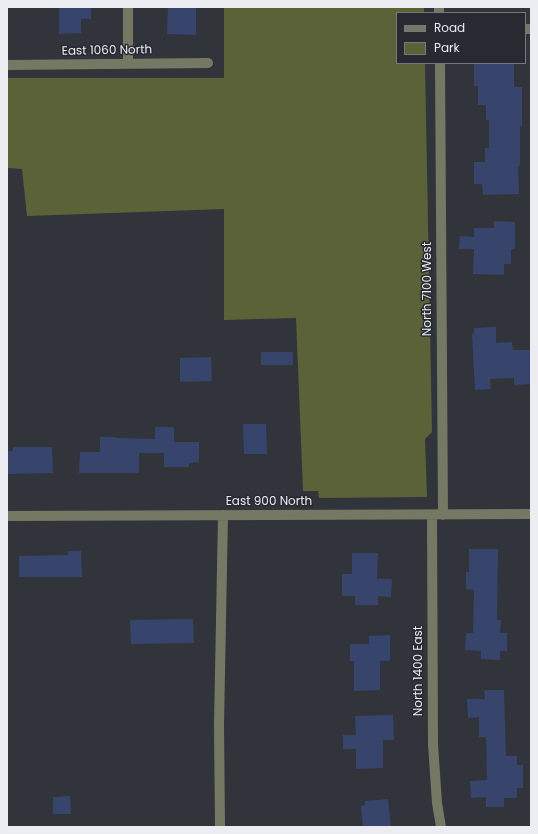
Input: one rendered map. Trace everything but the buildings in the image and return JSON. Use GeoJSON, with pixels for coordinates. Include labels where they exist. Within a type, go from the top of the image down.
{"type":"FeatureCollection","features":[{"type":"Feature","properties":{"kind":"street"},"geometry":{"type":"LineString","coordinates":[[128,7],[128,64]]}},
{"type":"Feature","properties":{"kind":"street","name":"East 1060 North"},"geometry":{"type":"LineString","coordinates":[[7,65],[208,63]]}},
{"type":"Feature","properties":{"kind":"street","name":"North 7100 West"},"geometry":{"type":"LineString","coordinates":[[440,64],[443,515]]}},
{"type":"Feature","properties":{"kind":"street","name":"East 900 North"},"geometry":{"type":"LineString","coordinates":[[7,516],[531,514]]}},
{"type":"Feature","properties":{"kind":"street"},"geometry":{"type":"LineString","coordinates":[[220,827],[219,726],[223,515]]}},
{"type":"Feature","properties":{"kind":"street","name":"North 1400 East"},"geometry":{"type":"LineString","coordinates":[[432,515],[433,744],[437,803],[441,827]]}},
{"type":"Feature","properties":{"kind":"green space"},"geometry":{"type":"Polygon","coordinates":[[[224,7],[424,7],[424,12],[396,12],[396,64],[425,64],[432,432],[425,439],[427,497],[319,498],[318,491],[303,491],[296,318],[224,320],[224,209],[27,216],[22,169],[7,168],[7,78],[224,78],[224,7]]]}}]}
